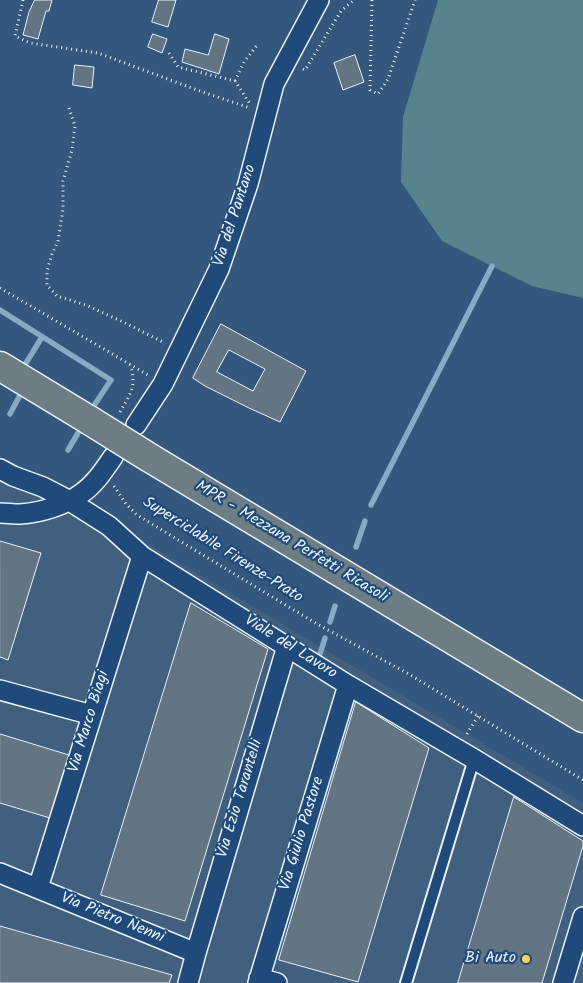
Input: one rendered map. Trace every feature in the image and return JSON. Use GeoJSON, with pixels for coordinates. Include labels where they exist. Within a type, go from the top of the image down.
{"type":"FeatureCollection","features":[{"type":"Feature","properties":{"kind":"main road","name":"MPR - Mezzana Perfetti Ricasoli"},"geometry":{"type":"LineString","coordinates":[[0,366],[583,718]]}},
{"type":"Feature","properties":{"kind":"street","name":"Via del Pantano"},"geometry":{"type":"LineString","coordinates":[[136,425],[163,384],[219,269],[248,184],[274,84],[319,0]]}},
{"type":"Feature","properties":{"kind":"street"},"geometry":{"type":"LineString","coordinates":[[0,513],[38,512],[68,500],[82,493],[93,483],[113,457]]}},
{"type":"Feature","properties":{"kind":"street","name":"Viale del Lavoro"},"geometry":{"type":"LineString","coordinates":[[0,469],[68,500],[109,526],[142,556],[348,684],[583,826]]}},
{"type":"Feature","properties":{"kind":"street","name":"Via Marco Biagi"},"geometry":{"type":"LineString","coordinates":[[38,888],[142,556]]}},
{"type":"Feature","properties":{"kind":"street","name":"Via Ezio Tarantelli"},"geometry":{"type":"LineString","coordinates":[[196,952],[287,646]]}},
{"type":"Feature","properties":{"kind":"street","name":"Via Giulio Pastore"},"geometry":{"type":"LineString","coordinates":[[265,981],[348,684]]}},
{"type":"Feature","properties":{"kind":"street"},"geometry":{"type":"LineString","coordinates":[[0,690],[92,715]]}},
{"type":"Feature","properties":{"kind":"street","name":"Via Pietro Nenni"},"geometry":{"type":"LineString","coordinates":[[0,873],[196,952]]}},
{"type":"Feature","properties":{"kind":"street"},"geometry":{"type":"LineString","coordinates":[[563,983],[583,917]]}},
{"type":"Feature","properties":{"kind":"street"},"geometry":{"type":"LineString","coordinates":[[188,983],[196,952]]}},
{"type":"Feature","properties":{"kind":"lane"},"geometry":{"type":"LineString","coordinates":[[406,983],[474,759]]}},
{"type":"Feature","properties":{"kind":"path"},"geometry":{"type":"LineString","coordinates":[[24,0],[15,36],[30,43],[98,53],[254,109],[235,81],[178,67],[169,53]]}},
{"type":"Feature","properties":{"kind":"path"},"geometry":{"type":"LineString","coordinates":[[286,63],[306,70],[340,11],[354,0]]}},
{"type":"Feature","properties":{"kind":"path"},"geometry":{"type":"LineString","coordinates":[[372,0],[370,90],[378,94],[388,79],[415,0]]}},
{"type":"Feature","properties":{"kind":"path"},"geometry":{"type":"LineString","coordinates":[[235,81],[244,62],[258,44]]}},
{"type":"Feature","properties":{"kind":"path"},"geometry":{"type":"LineString","coordinates":[[69,108],[75,126],[72,150],[63,181],[63,209],[58,241],[47,271],[48,285],[57,296],[86,305],[179,349]]}},
{"type":"Feature","properties":{"kind":"path"},"geometry":{"type":"LineString","coordinates":[[0,288],[163,384]]}},
{"type":"Feature","properties":{"kind":"path"},"geometry":{"type":"LineString","coordinates":[[120,413],[133,386],[134,379],[129,364]]}},
{"type":"Feature","properties":{"kind":"path","name":"Superciclabile Firenze-Prato"},"geometry":{"type":"LineString","coordinates":[[100,475],[111,482],[126,504],[138,515],[317,624],[407,672],[583,780]]}},
{"type":"Feature","properties":{"kind":"shaded area"},"geometry":{"type":"Polygon","coordinates":[[[0,456],[583,803],[583,983],[0,983],[0,456]]]}},
{"type":"Feature","properties":{"kind":"green space"},"geometry":{"type":"Polygon","coordinates":[[[438,0],[583,0],[583,298],[532,286],[442,241],[401,182],[403,117],[438,0]]]}},
{"type":"Feature","properties":{"kind":"building"},"geometry":{"type":"Polygon","coordinates":[[[35,0],[52,0],[49,11],[46,11],[38,39],[23,35],[29,12],[35,0]]]}},
{"type":"Feature","properties":{"kind":"building"},"geometry":{"type":"Polygon","coordinates":[[[159,0],[176,0],[168,27],[152,22],[159,0]]]}},
{"type":"Feature","properties":{"kind":"building"},"geometry":{"type":"Polygon","coordinates":[[[153,34],[167,39],[162,53],[148,47],[153,34]]]}},
{"type":"Feature","properties":{"kind":"building"},"geometry":{"type":"Polygon","coordinates":[[[215,34],[229,39],[219,74],[182,62],[185,49],[208,55],[215,34]]]}},
{"type":"Feature","properties":{"kind":"building"},"geometry":{"type":"Polygon","coordinates":[[[355,55],[364,82],[343,90],[334,63],[355,55]]]}},
{"type":"Feature","properties":{"kind":"building"},"geometry":{"type":"Polygon","coordinates":[[[75,65],[94,67],[92,88],[73,85],[75,65]]]}},
{"type":"Feature","properties":{"kind":"building"},"geometry":{"type":"Polygon","coordinates":[[[221,324],[306,371],[280,422],[205,386],[193,378],[221,324]],[[229,350],[217,372],[253,391],[265,369],[229,350]]]}},
{"type":"Feature","properties":{"kind":"building"},"geometry":{"type":"Polygon","coordinates":[[[0,541],[41,553],[8,660],[0,657],[0,541]]]}},
{"type":"Feature","properties":{"kind":"building"},"geometry":{"type":"Polygon","coordinates":[[[191,603],[268,649],[185,921],[101,895],[191,603]]]}},
{"type":"Feature","properties":{"kind":"building"},"geometry":{"type":"Polygon","coordinates":[[[356,702],[429,748],[358,982],[279,960],[356,702]]]}},
{"type":"Feature","properties":{"kind":"building"},"geometry":{"type":"Polygon","coordinates":[[[0,734],[69,755],[50,818],[0,803],[0,734]]]}},
{"type":"Feature","properties":{"kind":"building"},"geometry":{"type":"Polygon","coordinates":[[[514,797],[583,841],[542,983],[458,983],[514,797]]]}},
{"type":"Feature","properties":{"kind":"building"},"geometry":{"type":"Polygon","coordinates":[[[0,926],[172,975],[169,983],[0,983],[0,926]]]}},
{"type":"Feature","properties":{"kind":"waterway"},"geometry":{"type":"LineString","coordinates":[[371,505],[492,266]]}},
{"type":"Feature","properties":{"kind":"waterway"},"geometry":{"type":"LineString","coordinates":[[0,310],[111,380],[95,404]]}},
{"type":"Feature","properties":{"kind":"waterway"},"geometry":{"type":"LineString","coordinates":[[26,363],[42,337]]}},
{"type":"Feature","properties":{"kind":"waterway"},"geometry":{"type":"LineString","coordinates":[[10,414],[19,397]]}},
{"type":"Feature","properties":{"kind":"waterway"},"geometry":{"type":"LineString","coordinates":[[68,450],[78,433]]}},
{"type":"Feature","properties":{"kind":"waterway"},"geometry":{"type":"LineString","coordinates":[[356,547],[365,521]]}},
{"type":"Feature","properties":{"kind":"waterway"},"geometry":{"type":"LineString","coordinates":[[330,622],[335,606]]}},
{"type":"Feature","properties":{"kind":"waterway"},"geometry":{"type":"LineString","coordinates":[[320,654],[325,638]]}},
{"type":"Feature","properties":{"kind":"place","name":"Bi Auto"},"geometry":{"type":"Point","coordinates":[526,959]}}]}
